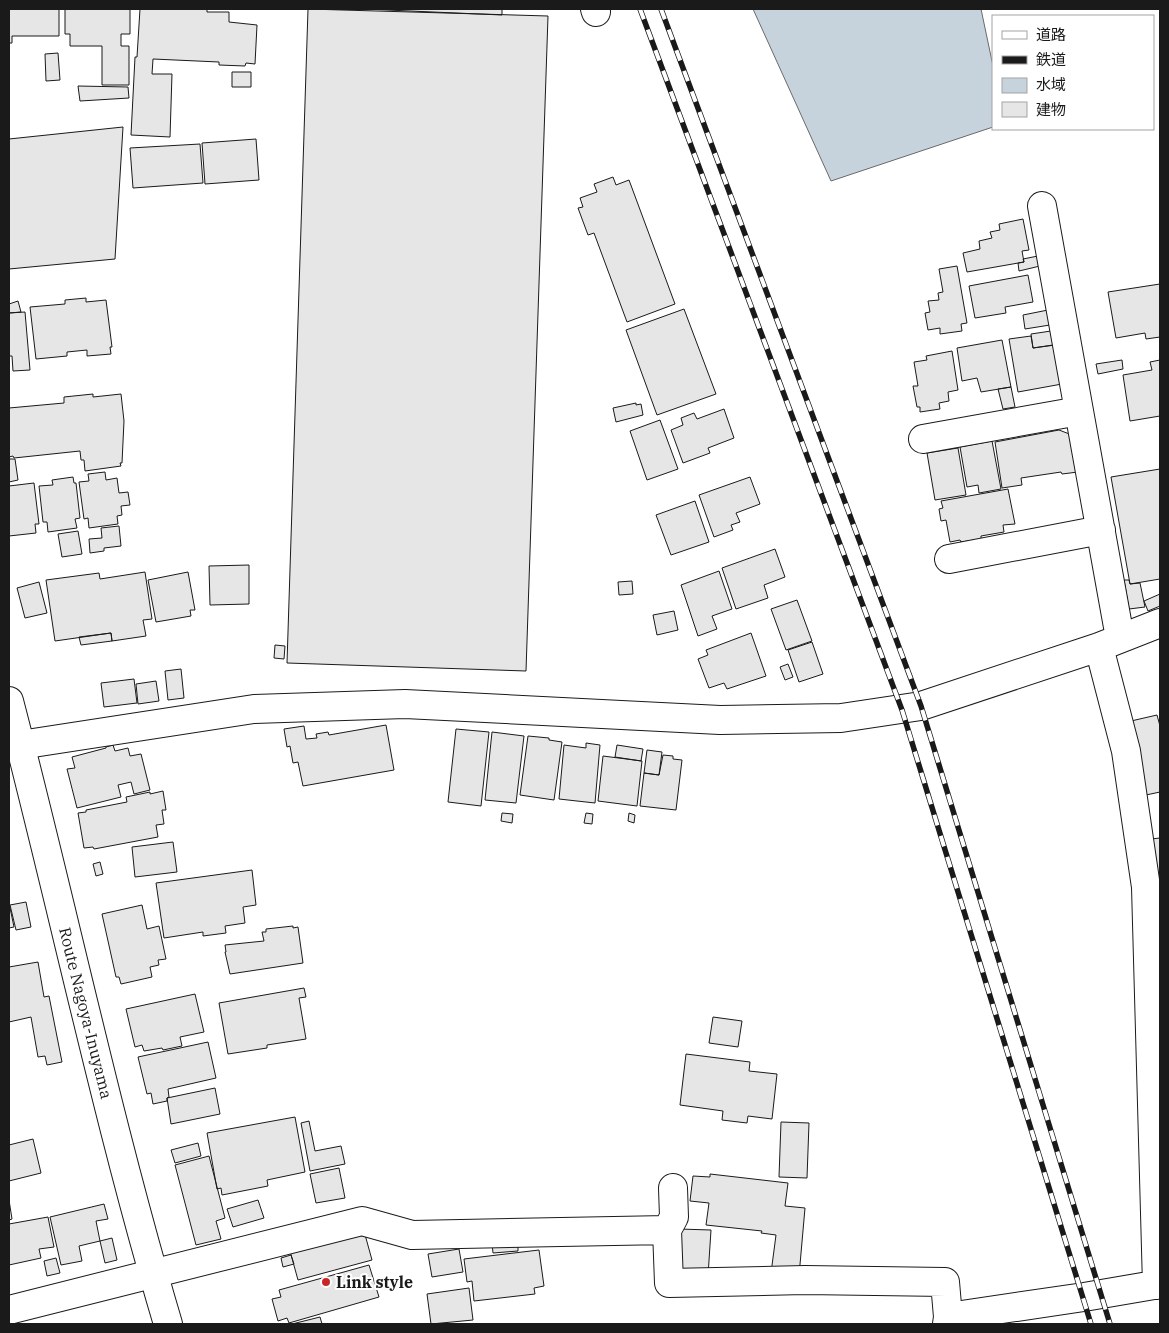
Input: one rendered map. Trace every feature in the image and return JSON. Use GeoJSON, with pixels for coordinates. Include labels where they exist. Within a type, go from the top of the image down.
{"type":"FeatureCollection","features":[{"type":"Feature","properties":{"kind":"street"},"geometry":{"type":"LineString","coordinates":[[673,1188],[674,1216],[667,1230],[669,1283],[805,1280],[945,1282],[947,1320],[1159,1284],[1146,887],[1110,642],[1101,530],[1042,206]]}},
{"type":"Feature","properties":{"kind":"street"},"geometry":{"type":"LineString","coordinates":[[923,439],[1079,411]]}},
{"type":"Feature","properties":{"kind":"street"},"geometry":{"type":"LineString","coordinates":[[949,559],[1101,530]]}},
{"type":"Feature","properties":{"kind":"street"},"geometry":{"type":"LineString","coordinates":[[15,736],[254,709],[405,704],[720,720],[841,718],[921,706],[1110,642],[1160,623]]}},
{"type":"Feature","properties":{"kind":"street","name":"Route Nagoya-Inuyama"},"geometry":{"type":"LineString","coordinates":[[9,701],[15,736],[104,1088],[168,1324]]}},
{"type":"Feature","properties":{"kind":"street"},"geometry":{"type":"LineString","coordinates":[[9,1310],[362,1221],[412,1235],[667,1230]]}},
{"type":"Feature","properties":{"kind":"water"},"geometry":{"type":"Polygon","coordinates":[[[753,9],[981,9],[992,61],[992,127],[831,181],[753,9]]]}},
{"type":"Feature","properties":{"kind":"building"},"geometry":{"type":"Polygon","coordinates":[[[9,9],[59,9],[59,36],[12,36],[12,43],[9,43],[9,9]]]}},
{"type":"Feature","properties":{"kind":"building"},"geometry":{"type":"Polygon","coordinates":[[[65,9],[130,9],[130,34],[121,34],[121,46],[129,46],[129,85],[102,85],[102,46],[70,46],[70,34],[65,34],[65,9]]]}},
{"type":"Feature","properties":{"kind":"building"},"geometry":{"type":"Polygon","coordinates":[[[140,9],[207,9],[207,12],[229,12],[229,22],[257,25],[255,64],[246,63],[245,66],[219,65],[219,62],[153,59],[152,74],[172,74],[170,137],[131,135],[135,57],[137,57],[140,9]]]}},
{"type":"Feature","properties":{"kind":"building"},"geometry":{"type":"Polygon","coordinates":[[[308,9],[548,16],[526,671],[287,663],[308,9]]]}},
{"type":"Feature","properties":{"kind":"building"},"geometry":{"type":"Polygon","coordinates":[[[364,9],[502,9],[502,15],[364,9]]]}},
{"type":"Feature","properties":{"kind":"building"},"geometry":{"type":"Polygon","coordinates":[[[58,53],[60,80],[46,81],[45,54],[58,53]]]}},
{"type":"Feature","properties":{"kind":"building"},"geometry":{"type":"Polygon","coordinates":[[[232,72],[251,72],[251,87],[232,87],[232,72]]]}},
{"type":"Feature","properties":{"kind":"building"},"geometry":{"type":"Polygon","coordinates":[[[78,86],[128,87],[129,98],[80,101],[78,86]]]}},
{"type":"Feature","properties":{"kind":"building"},"geometry":{"type":"Polygon","coordinates":[[[123,127],[115,259],[9,269],[9,139],[123,127]]]}},
{"type":"Feature","properties":{"kind":"building"},"geometry":{"type":"Polygon","coordinates":[[[256,139],[259,180],[205,184],[202,143],[256,139]]]}},
{"type":"Feature","properties":{"kind":"building"},"geometry":{"type":"Polygon","coordinates":[[[200,144],[203,183],[133,188],[130,148],[200,144]]]}},
{"type":"Feature","properties":{"kind":"building"},"geometry":{"type":"Polygon","coordinates":[[[613,177],[616,185],[629,180],[675,304],[627,322],[594,233],[588,235],[578,208],[583,207],[580,198],[597,192],[594,184],[613,177]]]}},
{"type":"Feature","properties":{"kind":"building"},"geometry":{"type":"Polygon","coordinates":[[[1023,219],[1029,250],[1022,251],[1024,262],[967,272],[963,253],[980,249],[979,241],[992,238],[990,232],[1000,230],[999,224],[1023,219]]]}},
{"type":"Feature","properties":{"kind":"building"},"geometry":{"type":"Polygon","coordinates":[[[1038,256],[1040,266],[1019,271],[1018,263],[1024,262],[1023,259],[1038,256]]]}},
{"type":"Feature","properties":{"kind":"building"},"geometry":{"type":"Polygon","coordinates":[[[957,266],[967,323],[961,324],[962,331],[940,334],[940,328],[928,330],[925,313],[930,312],[928,301],[939,300],[938,293],[943,292],[939,269],[957,266]]]}},
{"type":"Feature","properties":{"kind":"building"},"geometry":{"type":"Polygon","coordinates":[[[1028,275],[1033,302],[1005,307],[1006,313],[975,318],[969,286],[1028,275]]]}},
{"type":"Feature","properties":{"kind":"building"},"geometry":{"type":"Polygon","coordinates":[[[1160,284],[1160,337],[1146,339],[1145,333],[1116,338],[1108,292],[1160,284]]]}},
{"type":"Feature","properties":{"kind":"building"},"geometry":{"type":"Polygon","coordinates":[[[86,298],[86,302],[106,300],[112,347],[110,347],[111,354],[87,356],[87,350],[67,352],[67,356],[36,359],[30,307],[65,304],[65,300],[86,298]]]}},
{"type":"Feature","properties":{"kind":"building"},"geometry":{"type":"Polygon","coordinates":[[[18,301],[21,312],[9,313],[9,304],[18,301]]]}},
{"type":"Feature","properties":{"kind":"building"},"geometry":{"type":"Polygon","coordinates":[[[684,309],[716,394],[657,415],[626,330],[684,309]]]}},
{"type":"Feature","properties":{"kind":"building"},"geometry":{"type":"Polygon","coordinates":[[[1048,310],[1050,325],[1025,329],[1023,315],[1048,310]]]}},
{"type":"Feature","properties":{"kind":"building"},"geometry":{"type":"Polygon","coordinates":[[[25,312],[30,370],[13,371],[12,356],[9,356],[9,313],[25,312]]]}},
{"type":"Feature","properties":{"kind":"building"},"geometry":{"type":"Polygon","coordinates":[[[1051,331],[1053,345],[1033,348],[1031,334],[1051,331]]]}},
{"type":"Feature","properties":{"kind":"building"},"geometry":{"type":"Polygon","coordinates":[[[1031,336],[1033,348],[1055,345],[1062,384],[1018,392],[1009,339],[1031,336]]]}},
{"type":"Feature","properties":{"kind":"building"},"geometry":{"type":"Polygon","coordinates":[[[1002,340],[1011,387],[981,392],[977,378],[962,381],[957,348],[1002,340]]]}},
{"type":"Feature","properties":{"kind":"building"},"geometry":{"type":"Polygon","coordinates":[[[952,351],[958,390],[948,392],[949,401],[939,403],[940,409],[920,412],[920,407],[917,407],[913,386],[918,386],[914,362],[927,360],[926,356],[952,351]]]}},
{"type":"Feature","properties":{"kind":"building"},"geometry":{"type":"Polygon","coordinates":[[[1122,360],[1123,369],[1098,374],[1096,364],[1122,360]]]}},
{"type":"Feature","properties":{"kind":"building"},"geometry":{"type":"Polygon","coordinates":[[[1160,360],[1160,416],[1130,421],[1123,375],[1152,370],[1150,362],[1160,360]]]}},
{"type":"Feature","properties":{"kind":"building"},"geometry":{"type":"Polygon","coordinates":[[[1011,387],[1015,407],[1003,409],[998,389],[1011,387]]]}},
{"type":"Feature","properties":{"kind":"building"},"geometry":{"type":"Polygon","coordinates":[[[93,394],[93,397],[121,394],[124,421],[121,466],[85,471],[84,460],[81,460],[80,451],[9,457],[9,408],[64,403],[64,397],[93,394]]]}},
{"type":"Feature","properties":{"kind":"building"},"geometry":{"type":"Polygon","coordinates":[[[636,403],[636,405],[641,404],[643,415],[616,422],[613,408],[636,403]]]}},
{"type":"Feature","properties":{"kind":"building"},"geometry":{"type":"Polygon","coordinates":[[[724,409],[734,438],[708,448],[710,453],[683,463],[671,430],[683,425],[681,418],[694,413],[697,419],[724,409]]]}},
{"type":"Feature","properties":{"kind":"building"},"geometry":{"type":"Polygon","coordinates":[[[660,420],[678,469],[647,480],[630,431],[660,420]]]}},
{"type":"Feature","properties":{"kind":"building"},"geometry":{"type":"Polygon","coordinates":[[[1059,430],[1072,435],[1078,472],[1062,474],[1061,472],[1021,478],[1022,485],[1002,488],[995,442],[1059,430]]]}},
{"type":"Feature","properties":{"kind":"building"},"geometry":{"type":"Polygon","coordinates":[[[992,441],[1001,489],[979,493],[978,485],[967,487],[960,447],[992,441]]]}},
{"type":"Feature","properties":{"kind":"building"},"geometry":{"type":"Polygon","coordinates":[[[958,448],[966,495],[935,500],[927,453],[958,448]]]}},
{"type":"Feature","properties":{"kind":"building"},"geometry":{"type":"Polygon","coordinates":[[[9,459],[15,459],[18,480],[9,482],[9,459]]]}},
{"type":"Feature","properties":{"kind":"building"},"geometry":{"type":"Polygon","coordinates":[[[1160,469],[1160,579],[1130,584],[1111,477],[1160,469]]]}},
{"type":"Feature","properties":{"kind":"building"},"geometry":{"type":"Polygon","coordinates":[[[105,472],[106,480],[117,478],[119,493],[128,492],[130,505],[121,506],[122,515],[117,516],[118,524],[89,528],[88,518],[84,519],[79,482],[89,481],[88,474],[105,472]]]}},
{"type":"Feature","properties":{"kind":"building"},"geometry":{"type":"Polygon","coordinates":[[[73,477],[74,483],[76,483],[80,518],[75,519],[77,528],[48,532],[47,522],[43,522],[39,486],[53,485],[52,480],[73,477]]]}},
{"type":"Feature","properties":{"kind":"building"},"geometry":{"type":"Polygon","coordinates":[[[750,477],[760,504],[736,513],[740,522],[731,525],[733,530],[714,537],[699,495],[750,477]]]}},
{"type":"Feature","properties":{"kind":"building"},"geometry":{"type":"Polygon","coordinates":[[[34,483],[39,524],[35,524],[36,533],[9,536],[9,486],[34,483]]]}},
{"type":"Feature","properties":{"kind":"building"},"geometry":{"type":"Polygon","coordinates":[[[1008,489],[1015,524],[1003,525],[1004,532],[981,536],[981,539],[950,542],[946,520],[941,521],[939,509],[943,508],[941,501],[1008,489]]]}},
{"type":"Feature","properties":{"kind":"building"},"geometry":{"type":"Polygon","coordinates":[[[695,501],[709,542],[671,555],[656,515],[695,501]]]}},
{"type":"Feature","properties":{"kind":"building"},"geometry":{"type":"Polygon","coordinates":[[[119,526],[121,546],[104,548],[104,551],[90,553],[89,539],[102,538],[101,528],[119,526]]]}},
{"type":"Feature","properties":{"kind":"building"},"geometry":{"type":"Polygon","coordinates":[[[78,531],[82,554],[62,557],[58,534],[78,531]]]}},
{"type":"Feature","properties":{"kind":"building"},"geometry":{"type":"Polygon","coordinates":[[[775,549],[785,577],[764,585],[768,598],[736,609],[722,568],[775,549]]]}},
{"type":"Feature","properties":{"kind":"building"},"geometry":{"type":"Polygon","coordinates":[[[249,565],[249,604],[210,605],[209,566],[249,565]]]}},
{"type":"Feature","properties":{"kind":"building"},"geometry":{"type":"Polygon","coordinates":[[[719,571],[732,609],[712,616],[717,629],[698,636],[681,585],[719,571]]]}},
{"type":"Feature","properties":{"kind":"building"},"geometry":{"type":"Polygon","coordinates":[[[145,572],[152,619],[143,620],[146,636],[112,641],[111,633],[55,641],[46,580],[99,573],[100,579],[145,572]]]}},
{"type":"Feature","properties":{"kind":"building"},"geometry":{"type":"Polygon","coordinates":[[[188,572],[195,610],[190,610],[191,616],[156,622],[148,580],[188,572]]]}},
{"type":"Feature","properties":{"kind":"building"},"geometry":{"type":"Polygon","coordinates":[[[1124,580],[1129,580],[1130,584],[1140,583],[1145,607],[1129,609],[1124,580]]]}},
{"type":"Feature","properties":{"kind":"building"},"geometry":{"type":"Polygon","coordinates":[[[632,581],[633,594],[619,595],[618,582],[632,581]]]}},
{"type":"Feature","properties":{"kind":"building"},"geometry":{"type":"Polygon","coordinates":[[[39,582],[47,613],[25,618],[17,588],[39,582]]]}},
{"type":"Feature","properties":{"kind":"building"},"geometry":{"type":"Polygon","coordinates":[[[1160,594],[1160,606],[1148,611],[1144,601],[1160,594]]]}},
{"type":"Feature","properties":{"kind":"building"},"geometry":{"type":"Polygon","coordinates":[[[797,600],[812,641],[786,650],[771,609],[797,600]]]}},
{"type":"Feature","properties":{"kind":"building"},"geometry":{"type":"Polygon","coordinates":[[[674,611],[678,630],[657,635],[653,615],[674,611]]]}},
{"type":"Feature","properties":{"kind":"building"},"geometry":{"type":"Polygon","coordinates":[[[111,633],[112,641],[81,645],[79,637],[111,633]]]}},
{"type":"Feature","properties":{"kind":"building"},"geometry":{"type":"Polygon","coordinates":[[[751,633],[766,676],[727,689],[724,683],[709,688],[698,659],[708,655],[706,650],[751,633]]]}},
{"type":"Feature","properties":{"kind":"building"},"geometry":{"type":"Polygon","coordinates":[[[812,642],[823,674],[799,682],[788,650],[812,642]]]}},
{"type":"Feature","properties":{"kind":"building"},"geometry":{"type":"Polygon","coordinates":[[[275,645],[285,646],[284,659],[274,658],[275,645]]]}},
{"type":"Feature","properties":{"kind":"building"},"geometry":{"type":"Polygon","coordinates":[[[788,664],[793,677],[785,680],[780,667],[788,664]]]}},
{"type":"Feature","properties":{"kind":"building"},"geometry":{"type":"Polygon","coordinates":[[[181,669],[184,698],[168,700],[165,671],[181,669]]]}},
{"type":"Feature","properties":{"kind":"building"},"geometry":{"type":"Polygon","coordinates":[[[134,679],[137,703],[104,707],[101,683],[134,679]]]}},
{"type":"Feature","properties":{"kind":"building"},"geometry":{"type":"Polygon","coordinates":[[[156,681],[159,701],[138,704],[136,684],[156,681]]]}},
{"type":"Feature","properties":{"kind":"building"},"geometry":{"type":"Polygon","coordinates":[[[1157,715],[1160,726],[1160,792],[1146,795],[1131,721],[1157,715]]]}},
{"type":"Feature","properties":{"kind":"building"},"geometry":{"type":"Polygon","coordinates":[[[386,725],[394,770],[303,786],[298,762],[293,763],[290,746],[287,747],[284,729],[304,726],[306,739],[317,738],[316,734],[328,732],[329,735],[386,725]]]}},
{"type":"Feature","properties":{"kind":"building"},"geometry":{"type":"Polygon","coordinates":[[[456,729],[489,732],[481,806],[448,802],[456,729]]]}},
{"type":"Feature","properties":{"kind":"building"},"geometry":{"type":"Polygon","coordinates":[[[492,732],[524,736],[516,803],[485,800],[492,732]]]}},
{"type":"Feature","properties":{"kind":"building"},"geometry":{"type":"Polygon","coordinates":[[[528,736],[549,738],[549,740],[562,742],[554,800],[520,795],[528,736]]]}},
{"type":"Feature","properties":{"kind":"building"},"geometry":{"type":"Polygon","coordinates":[[[586,743],[600,745],[595,803],[559,799],[564,745],[586,748],[586,743]]]}},
{"type":"Feature","properties":{"kind":"building"},"geometry":{"type":"Polygon","coordinates":[[[113,745],[115,751],[128,748],[130,756],[141,754],[150,790],[134,794],[131,782],[118,785],[121,797],[77,808],[67,769],[75,768],[72,757],[113,745]]]}},
{"type":"Feature","properties":{"kind":"building"},"geometry":{"type":"Polygon","coordinates":[[[617,745],[643,749],[641,761],[615,757],[617,745]]]}},
{"type":"Feature","properties":{"kind":"building"},"geometry":{"type":"Polygon","coordinates":[[[647,750],[662,752],[659,775],[644,773],[647,750]]]}},
{"type":"Feature","properties":{"kind":"building"},"geometry":{"type":"Polygon","coordinates":[[[663,755],[673,756],[673,759],[682,760],[676,810],[640,806],[644,773],[659,775],[663,755]]]}},
{"type":"Feature","properties":{"kind":"building"},"geometry":{"type":"Polygon","coordinates":[[[603,756],[642,761],[637,806],[598,801],[603,756]]]}},
{"type":"Feature","properties":{"kind":"building"},"geometry":{"type":"Polygon","coordinates":[[[163,791],[166,810],[162,810],[164,824],[156,825],[158,837],[94,849],[93,847],[84,848],[78,813],[127,802],[126,797],[163,791]]]}},
{"type":"Feature","properties":{"kind":"building"},"geometry":{"type":"Polygon","coordinates":[[[502,813],[513,814],[512,823],[501,821],[502,813]]]}},
{"type":"Feature","properties":{"kind":"building"},"geometry":{"type":"Polygon","coordinates":[[[586,813],[593,814],[592,824],[584,823],[586,813]]]}},
{"type":"Feature","properties":{"kind":"building"},"geometry":{"type":"Polygon","coordinates":[[[629,813],[635,815],[634,823],[628,821],[629,813]]]}},
{"type":"Feature","properties":{"kind":"building"},"geometry":{"type":"Polygon","coordinates":[[[1160,838],[1160,875],[1156,876],[1151,839],[1160,838]]]}},
{"type":"Feature","properties":{"kind":"building"},"geometry":{"type":"Polygon","coordinates":[[[173,842],[177,872],[135,877],[132,847],[173,842]]]}},
{"type":"Feature","properties":{"kind":"building"},"geometry":{"type":"Polygon","coordinates":[[[100,862],[103,874],[96,876],[93,864],[100,862]]]}},
{"type":"Feature","properties":{"kind":"building"},"geometry":{"type":"Polygon","coordinates":[[[252,870],[256,905],[243,907],[245,923],[225,926],[226,933],[203,936],[203,932],[164,938],[156,883],[252,870]]]}},
{"type":"Feature","properties":{"kind":"building"},"geometry":{"type":"Polygon","coordinates":[[[26,902],[31,927],[16,930],[10,905],[26,902]]]}},
{"type":"Feature","properties":{"kind":"building"},"geometry":{"type":"Polygon","coordinates":[[[9,903],[14,927],[9,928],[9,903]]]}},
{"type":"Feature","properties":{"kind":"building"},"geometry":{"type":"Polygon","coordinates":[[[142,905],[147,929],[159,926],[166,959],[158,960],[159,965],[150,967],[152,977],[121,984],[119,977],[116,977],[102,914],[142,905]]]}},
{"type":"Feature","properties":{"kind":"building"},"geometry":{"type":"Polygon","coordinates":[[[293,926],[293,928],[298,927],[303,963],[230,974],[225,945],[264,941],[262,932],[266,932],[266,929],[293,926]]]}},
{"type":"Feature","properties":{"kind":"building"},"geometry":{"type":"Polygon","coordinates":[[[38,962],[44,997],[49,996],[62,1062],[47,1065],[45,1056],[38,1057],[31,1017],[9,1022],[9,967],[38,962]]]}},
{"type":"Feature","properties":{"kind":"building"},"geometry":{"type":"Polygon","coordinates":[[[304,988],[306,997],[299,998],[306,1039],[228,1054],[219,1003],[304,988]]]}},
{"type":"Feature","properties":{"kind":"building"},"geometry":{"type":"Polygon","coordinates":[[[195,994],[204,1032],[180,1037],[182,1046],[144,1051],[142,1045],[135,1047],[126,1009],[195,994]]]}},
{"type":"Feature","properties":{"kind":"building"},"geometry":{"type":"Polygon","coordinates":[[[713,1017],[742,1021],[738,1047],[709,1043],[713,1017]]]}},
{"type":"Feature","properties":{"kind":"building"},"geometry":{"type":"Polygon","coordinates":[[[208,1042],[216,1078],[168,1089],[169,1097],[167,1101],[153,1104],[151,1093],[147,1094],[138,1057],[208,1042]]]}},
{"type":"Feature","properties":{"kind":"building"},"geometry":{"type":"Polygon","coordinates":[[[686,1054],[750,1062],[749,1071],[777,1074],[772,1119],[748,1116],[747,1123],[722,1120],[723,1111],[680,1105],[686,1054]]]}},
{"type":"Feature","properties":{"kind":"building"},"geometry":{"type":"Polygon","coordinates":[[[215,1088],[220,1114],[171,1124],[167,1098],[215,1088]]]}},
{"type":"Feature","properties":{"kind":"building"},"geometry":{"type":"Polygon","coordinates":[[[295,1117],[305,1172],[267,1180],[268,1186],[222,1195],[221,1188],[217,1189],[207,1133],[295,1117]]]}},
{"type":"Feature","properties":{"kind":"building"},"geometry":{"type":"Polygon","coordinates":[[[309,1121],[315,1151],[341,1146],[345,1164],[310,1171],[301,1123],[309,1121]]]}},
{"type":"Feature","properties":{"kind":"building"},"geometry":{"type":"Polygon","coordinates":[[[781,1122],[809,1123],[807,1178],[779,1177],[781,1122]]]}},
{"type":"Feature","properties":{"kind":"building"},"geometry":{"type":"Polygon","coordinates":[[[33,1139],[41,1173],[9,1181],[9,1145],[33,1139]]]}},
{"type":"Feature","properties":{"kind":"building"},"geometry":{"type":"Polygon","coordinates":[[[198,1143],[201,1156],[175,1163],[171,1150],[198,1143]]]}},
{"type":"Feature","properties":{"kind":"building"},"geometry":{"type":"Polygon","coordinates":[[[209,1156],[225,1218],[216,1221],[221,1239],[196,1245],[175,1165],[209,1156]]]}},
{"type":"Feature","properties":{"kind":"building"},"geometry":{"type":"Polygon","coordinates":[[[339,1168],[345,1198],[316,1203],[310,1174],[339,1168]]]}},
{"type":"Feature","properties":{"kind":"building"},"geometry":{"type":"Polygon","coordinates":[[[710,1174],[788,1183],[785,1206],[805,1208],[799,1276],[771,1273],[776,1235],[761,1233],[762,1231],[706,1225],[709,1203],[690,1201],[693,1176],[710,1177],[710,1174]]]}},
{"type":"Feature","properties":{"kind":"building"},"geometry":{"type":"Polygon","coordinates":[[[9,1200],[12,1219],[9,1220],[9,1200]]]}},
{"type":"Feature","properties":{"kind":"building"},"geometry":{"type":"Polygon","coordinates":[[[258,1200],[264,1218],[233,1227],[227,1209],[258,1200]]]}},
{"type":"Feature","properties":{"kind":"building"},"geometry":{"type":"Polygon","coordinates":[[[104,1204],[108,1219],[96,1221],[100,1241],[79,1246],[82,1261],[61,1265],[50,1217],[104,1204]]]}},
{"type":"Feature","properties":{"kind":"building"},"geometry":{"type":"Polygon","coordinates":[[[48,1217],[54,1247],[39,1249],[41,1258],[9,1265],[9,1224],[48,1217]]]}},
{"type":"Feature","properties":{"kind":"building"},"geometry":{"type":"Polygon","coordinates":[[[679,1229],[711,1230],[708,1276],[676,1274],[679,1229]]]}},
{"type":"Feature","properties":{"kind":"building"},"geometry":{"type":"Polygon","coordinates":[[[364,1231],[372,1260],[298,1280],[290,1251],[364,1231]]]}},
{"type":"Feature","properties":{"kind":"building"},"geometry":{"type":"Polygon","coordinates":[[[112,1238],[117,1260],[105,1263],[100,1241],[112,1238]]]}},
{"type":"Feature","properties":{"kind":"building"},"geometry":{"type":"Polygon","coordinates":[[[518,1241],[518,1251],[493,1253],[492,1243],[518,1241]]]}},
{"type":"Feature","properties":{"kind":"building"},"geometry":{"type":"Polygon","coordinates":[[[459,1249],[463,1272],[432,1277],[428,1254],[459,1249]]]}},
{"type":"Feature","properties":{"kind":"building"},"geometry":{"type":"Polygon","coordinates":[[[539,1250],[544,1286],[534,1288],[535,1294],[474,1301],[472,1281],[467,1282],[464,1259],[539,1250]]]}},
{"type":"Feature","properties":{"kind":"building"},"geometry":{"type":"Polygon","coordinates":[[[291,1255],[294,1264],[283,1267],[281,1258],[291,1255]]]}},
{"type":"Feature","properties":{"kind":"building"},"geometry":{"type":"Polygon","coordinates":[[[56,1258],[60,1273],[47,1276],[44,1261],[56,1258]]]}},
{"type":"Feature","properties":{"kind":"building"},"geometry":{"type":"Polygon","coordinates":[[[369,1265],[379,1297],[289,1323],[287,1318],[278,1321],[272,1299],[281,1297],[279,1290],[369,1265]]]}},
{"type":"Feature","properties":{"kind":"building"},"geometry":{"type":"Polygon","coordinates":[[[469,1288],[473,1320],[431,1324],[427,1294],[469,1288]]]}},
{"type":"Feature","properties":{"kind":"building"},"geometry":{"type":"Polygon","coordinates":[[[320,1317],[322,1324],[292,1324],[320,1317]]]}},
{"type":"Feature","properties":{"kind":"railway"},"geometry":{"type":"LineString","coordinates":[[640,9],[902,710],[1091,1324]]}},
{"type":"Feature","properties":{"kind":"railway"},"geometry":{"type":"LineString","coordinates":[[661,9],[921,706],[1110,1324]]}},
{"type":"Feature","properties":{"kind":"place","name":"Link style"},"geometry":{"type":"Point","coordinates":[326,1282]}}]}
